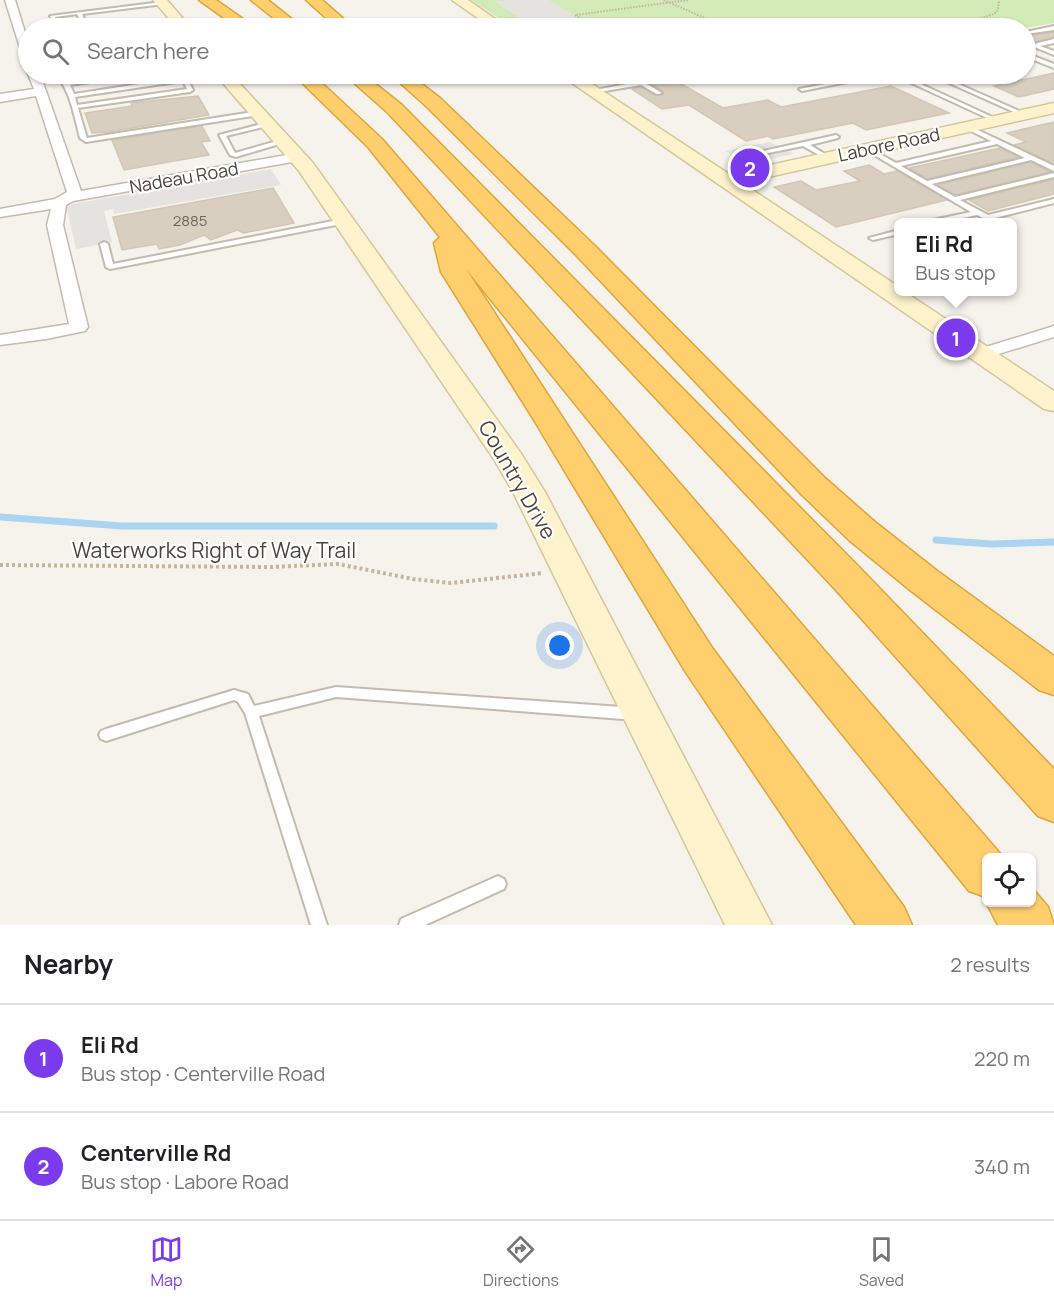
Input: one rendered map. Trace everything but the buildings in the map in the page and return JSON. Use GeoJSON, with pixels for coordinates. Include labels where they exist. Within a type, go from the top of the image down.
{"type":"FeatureCollection","features":[{"type":"Feature","properties":{"kind":"highway"},"geometry":{"type":"LineString","coordinates":[[206,0],[233,18]]}},
{"type":"Feature","properties":{"kind":"highway"},"geometry":{"type":"LineString","coordinates":[[221,0],[238,18]]}},
{"type":"Feature","properties":{"kind":"highway"},"geometry":{"type":"LineString","coordinates":[[258,0],[282,18]]}},
{"type":"Feature","properties":{"kind":"highway"},"geometry":{"type":"LineString","coordinates":[[315,1],[335,18]]}},
{"type":"Feature","properties":{"kind":"highway"},"geometry":{"type":"LineString","coordinates":[[313,84],[375,143],[982,868]]}},
{"type":"Feature","properties":{"kind":"highway"},"geometry":{"type":"LineString","coordinates":[[365,84],[395,109],[847,578],[1054,801]]}},
{"type":"Feature","properties":{"kind":"highway"},"geometry":{"type":"LineString","coordinates":[[400,84],[612,335]]}},
{"type":"Feature","properties":{"kind":"highway"},"geometry":{"type":"LineString","coordinates":[[411,84],[441,109],[585,250],[813,486],[862,531],[923,580],[1054,678]]}},
{"type":"Feature","properties":{"kind":"highway"},"geometry":{"type":"LineString","coordinates":[[439,221],[454,273],[550,420],[647,578],[699,660],[885,925]]}},
{"type":"Feature","properties":{"kind":"highway"},"geometry":{"type":"LineString","coordinates":[[1014,907],[1030,925]]}},
{"type":"Feature","properties":{"kind":"street"},"geometry":{"type":"LineString","coordinates":[[10,0],[18,25]]}},
{"type":"Feature","properties":{"kind":"street"},"geometry":{"type":"LineString","coordinates":[[459,0],[485,18]]}},
{"type":"Feature","properties":{"kind":"street"},"geometry":{"type":"LineString","coordinates":[[161,1],[175,18]]}},
{"type":"Feature","properties":{"kind":"street"},"geometry":{"type":"LineString","coordinates":[[0,340],[79,327],[55,225],[64,200],[74,194],[74,185],[37,84]]}},
{"type":"Feature","properties":{"kind":"street","name":"Country Drive"},"geometry":{"type":"LineString","coordinates":[[233,84],[277,134],[343,221],[509,459],[749,925]]}},
{"type":"Feature","properties":{"kind":"street"},"geometry":{"type":"LineString","coordinates":[[582,84],[1054,404]]}},
{"type":"Feature","properties":{"kind":"street"},"geometry":{"type":"LineString","coordinates":[[0,98],[39,92]]}},
{"type":"Feature","properties":{"kind":"street","name":"Labore Road"},"geometry":{"type":"LineString","coordinates":[[725,181],[1054,108]]}},
{"type":"Feature","properties":{"kind":"street","name":"Nadeau Road"},"geometry":{"type":"LineString","coordinates":[[0,213],[64,200],[277,134]]}},
{"type":"Feature","properties":{"kind":"street"},"geometry":{"type":"LineString","coordinates":[[979,355],[1054,332]]}},
{"type":"Feature","properties":{"kind":"lane"},"geometry":{"type":"LineString","coordinates":[[53,18],[52,16],[161,1]]}},
{"type":"Feature","properties":{"kind":"lane"},"geometry":{"type":"LineString","coordinates":[[79,13],[81,18]]}},
{"type":"Feature","properties":{"kind":"lane"},"geometry":{"type":"LineString","coordinates":[[1036,31],[1054,28]]}},
{"type":"Feature","properties":{"kind":"lane"},"geometry":{"type":"LineString","coordinates":[[1036,45],[1054,41]]}},
{"type":"Feature","properties":{"kind":"lane"},"geometry":{"type":"LineString","coordinates":[[1036,46],[1054,53]]}},
{"type":"Feature","properties":{"kind":"lane"},"geometry":{"type":"LineString","coordinates":[[1036,59],[1054,66]]}},
{"type":"Feature","properties":{"kind":"lane"},"geometry":{"type":"LineString","coordinates":[[67,84],[83,138],[86,140],[277,134]]}},
{"type":"Feature","properties":{"kind":"lane"},"geometry":{"type":"LineString","coordinates":[[72,96],[163,84]]}},
{"type":"Feature","properties":{"kind":"lane"},"geometry":{"type":"LineString","coordinates":[[75,107],[190,90],[187,84]]}},
{"type":"Feature","properties":{"kind":"lane"},"geometry":{"type":"LineString","coordinates":[[645,84],[659,93]]}},
{"type":"Feature","properties":{"kind":"lane"},"geometry":{"type":"LineString","coordinates":[[802,89],[830,84]]}},
{"type":"Feature","properties":{"kind":"lane"},"geometry":{"type":"LineString","coordinates":[[917,84],[998,121]]}},
{"type":"Feature","properties":{"kind":"lane"},"geometry":{"type":"LineString","coordinates":[[955,84],[1025,115]]}},
{"type":"Feature","properties":{"kind":"lane"},"geometry":{"type":"LineString","coordinates":[[967,127],[1054,169]]}},
{"type":"Feature","properties":{"kind":"lane"},"geometry":{"type":"LineString","coordinates":[[277,134],[236,155],[232,154],[222,135],[277,134]]}},
{"type":"Feature","properties":{"kind":"lane"},"geometry":{"type":"LineString","coordinates":[[739,157],[836,137]]}},
{"type":"Feature","properties":{"kind":"lane"},"geometry":{"type":"LineString","coordinates":[[894,165],[997,142]]}},
{"type":"Feature","properties":{"kind":"lane"},"geometry":{"type":"LineString","coordinates":[[804,144],[828,158]]}},
{"type":"Feature","properties":{"kind":"lane"},"geometry":{"type":"LineString","coordinates":[[867,149],[987,218],[1054,201]]}},
{"type":"Feature","properties":{"kind":"lane"},"geometry":{"type":"LineString","coordinates":[[926,183],[1032,158]]}},
{"type":"Feature","properties":{"kind":"lane"},"geometry":{"type":"LineString","coordinates":[[954,200],[1054,175]]}},
{"type":"Feature","properties":{"kind":"lane"},"geometry":{"type":"LineString","coordinates":[[954,218],[977,213]]}},
{"type":"Feature","properties":{"kind":"lane"},"geometry":{"type":"LineString","coordinates":[[104,244],[111,267],[343,221]]}},
{"type":"Feature","properties":{"kind":"lane"},"geometry":{"type":"LineString","coordinates":[[873,238],[894,232]]}},
{"type":"Feature","properties":{"kind":"lane"},"geometry":{"type":"LineString","coordinates":[[251,712],[336,692],[642,715]]}},
{"type":"Feature","properties":{"kind":"lane"},"geometry":{"type":"LineString","coordinates":[[106,735],[234,695],[243,698],[251,712],[319,925]]}},
{"type":"Feature","properties":{"kind":"lane"},"geometry":{"type":"LineString","coordinates":[[407,925],[498,884]]}},
{"type":"Feature","properties":{"kind":"path"},"geometry":{"type":"LineString","coordinates":[[664,0],[702,18]]}},
{"type":"Feature","properties":{"kind":"path"},"geometry":{"type":"LineString","coordinates":[[580,18],[575,15],[688,0]]}},
{"type":"Feature","properties":{"kind":"path"},"geometry":{"type":"LineString","coordinates":[[983,18],[999,10],[999,0]]}},
{"type":"Feature","properties":{"kind":"path","name":"Waterworks Right of Way Trail"},"geometry":{"type":"LineString","coordinates":[[0,566],[272,567],[338,564],[413,579],[451,583],[541,573],[570,574]]}},
{"type":"Feature","properties":{"kind":"green space"},"geometry":{"type":"Polygon","coordinates":[[[471,0],[1054,0],[1054,23],[1036,26],[1036,18],[499,18],[471,0]]]}},
{"type":"Feature","properties":{"kind":"shaded area"},"geometry":{"type":"Polygon","coordinates":[[[549,0],[579,18],[520,18],[495,2],[549,0]]]}},
{"type":"Feature","properties":{"kind":"shaded area"},"geometry":{"type":"Polygon","coordinates":[[[770,142],[794,154],[746,164],[726,151],[770,142]]]}},
{"type":"Feature","properties":{"kind":"shaded area"},"geometry":{"type":"Polygon","coordinates":[[[271,169],[281,185],[114,214],[113,209],[104,211],[112,242],[76,249],[66,205],[271,169]]]}},
{"type":"Feature","properties":{"kind":"waterway"},"geometry":{"type":"LineString","coordinates":[[0,517],[122,526],[494,526]]}},
{"type":"Feature","properties":{"kind":"waterway"},"geometry":{"type":"LineString","coordinates":[[936,540],[991,544],[1054,542]]}},
{"type":"Feature","properties":{"kind":"place","name":"Centerville Rd"},"geometry":{"type":"Point","coordinates":[750,168]}},
{"type":"Feature","properties":{"kind":"place","name":"Eli Rd"},"geometry":{"type":"Point","coordinates":[956,338]}}]}
